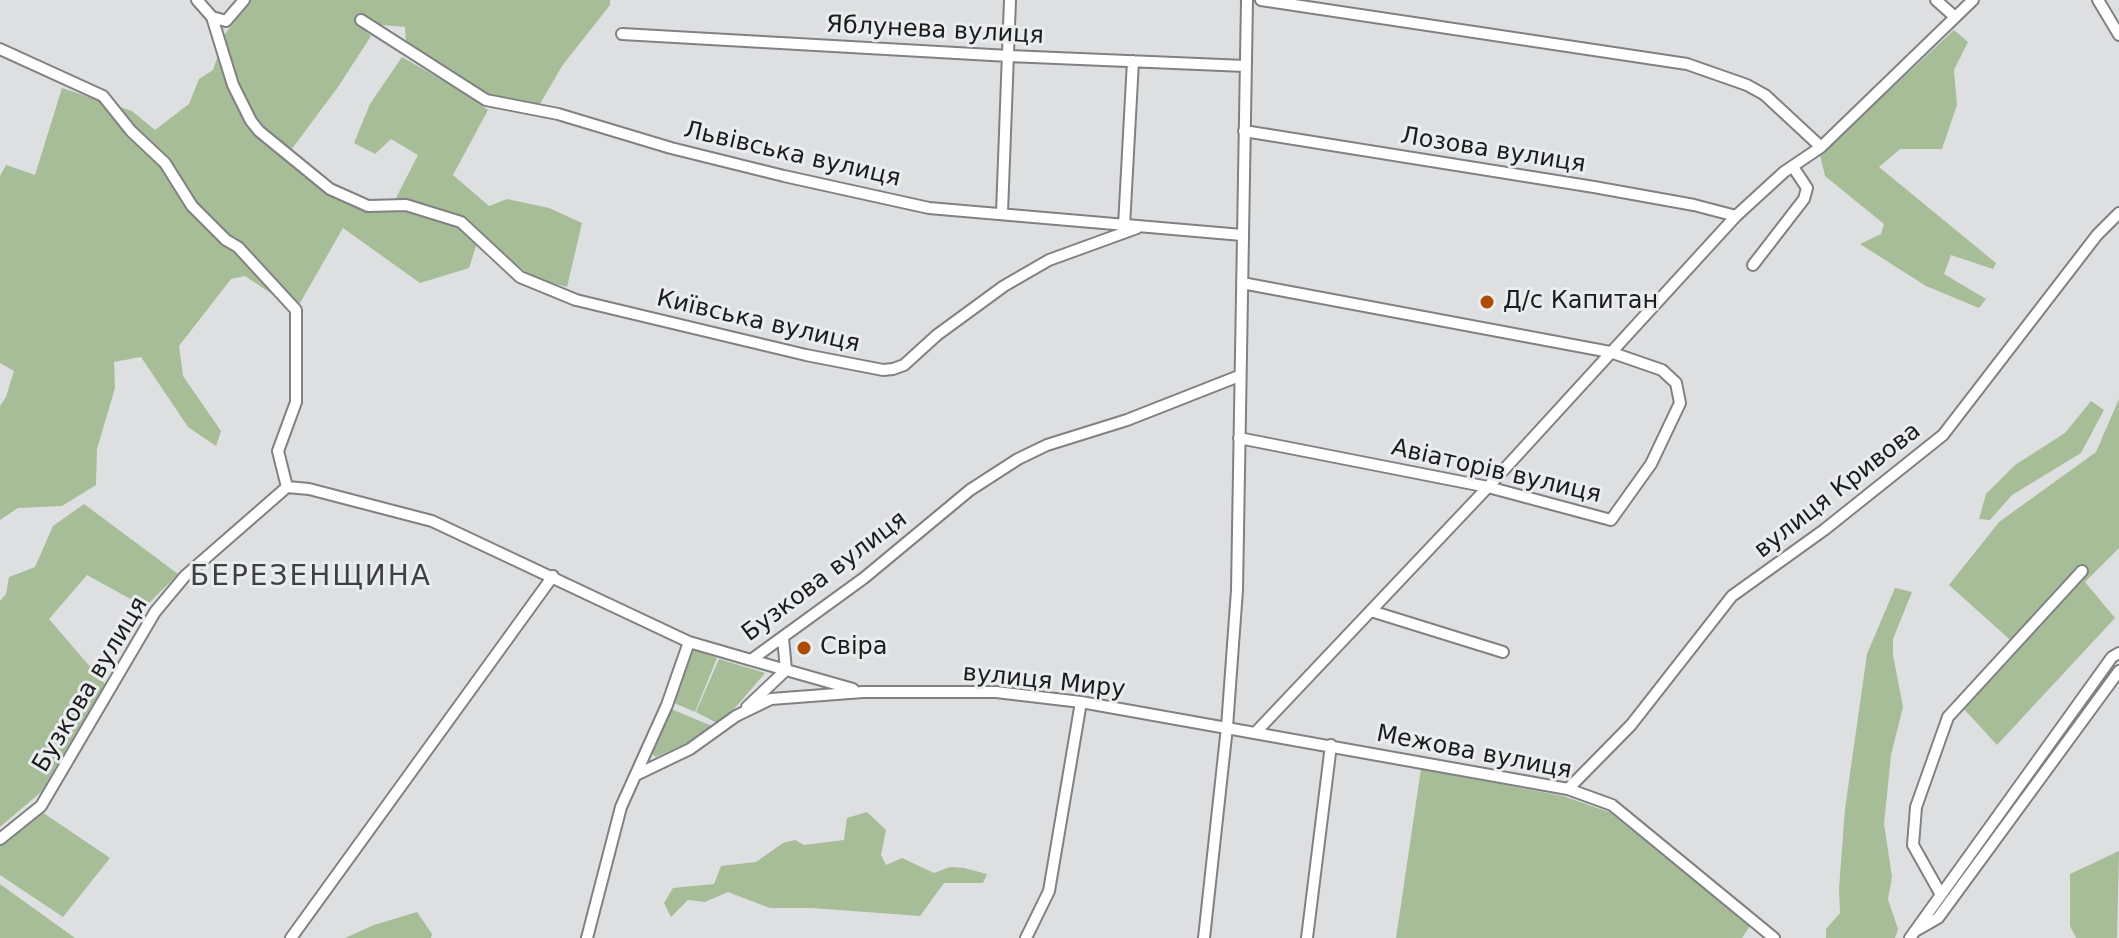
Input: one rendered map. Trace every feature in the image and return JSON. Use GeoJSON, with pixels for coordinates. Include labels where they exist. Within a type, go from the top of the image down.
{"type":"FeatureCollection","features":[{"type":"Feature","properties":{"kind":"street"},"geometry":{"type":"LineString","coordinates":[[197,0],[212,17],[226,21],[244,0]]}},
{"type":"Feature","properties":{"kind":"street"},"geometry":{"type":"LineString","coordinates":[[1002,213],[1010,0]]}},
{"type":"Feature","properties":{"kind":"street"},"geometry":{"type":"LineString","coordinates":[[1204,938],[1227,727],[1237,590],[1247,0]]}},
{"type":"Feature","properties":{"kind":"street"},"geometry":{"type":"LineString","coordinates":[[1261,0],[1687,64],[1747,85],[1765,95],[1821,147]]}},
{"type":"Feature","properties":{"kind":"street"},"geometry":{"type":"LineString","coordinates":[[1936,0],[1955,17]]}},
{"type":"Feature","properties":{"kind":"street"},"geometry":{"type":"LineString","coordinates":[[1256,732],[1488,487],[1736,216],[1784,172],[1821,147],[1973,0]]}},
{"type":"Feature","properties":{"kind":"street"},"geometry":{"type":"LineString","coordinates":[[2098,0],[2118,31]]}},
{"type":"Feature","properties":{"kind":"street","name":"Київська вулиця"},"geometry":{"type":"LineString","coordinates":[[212,17],[236,92],[259,131],[330,189],[368,206],[406,205],[461,222],[520,277],[576,300],[806,355],[883,370],[904,365],[937,335],[1004,286],[1049,260],[1137,228]]}},
{"type":"Feature","properties":{"kind":"street","name":"Львівська вулиця"},"geometry":{"type":"LineString","coordinates":[[361,20],[486,100],[558,114],[671,148],[798,179],[929,208],[1242,235]]}},
{"type":"Feature","properties":{"kind":"street","name":"Яблунева вулиця"},"geometry":{"type":"LineString","coordinates":[[622,34],[1245,66]]}},
{"type":"Feature","properties":{"kind":"street"},"geometry":{"type":"LineString","coordinates":[[0,49],[103,96],[131,131],[165,163],[192,206],[207,223],[238,247],[296,310],[296,402],[278,451],[287,487]]}},
{"type":"Feature","properties":{"kind":"street"},"geometry":{"type":"LineString","coordinates":[[1124,226],[1133,61]]}},
{"type":"Feature","properties":{"kind":"street","name":"Лозова вулиця"},"geometry":{"type":"LineString","coordinates":[[1244,131],[1594,187],[1736,216]]}},
{"type":"Feature","properties":{"kind":"street"},"geometry":{"type":"LineString","coordinates":[[1753,265],[1804,199],[1807,188],[1793,167]]}},
{"type":"Feature","properties":{"kind":"street","name":"вулиця Кривова"},"geometry":{"type":"LineString","coordinates":[[1568,789],[1631,725],[1732,596],[1824,530],[1943,435],[2097,235],[2119,213]]}},
{"type":"Feature","properties":{"kind":"street"},"geometry":{"type":"LineString","coordinates":[[1242,283],[1610,352]]}},
{"type":"Feature","properties":{"kind":"street","name":"Авіаторів вулиця"},"geometry":{"type":"LineString","coordinates":[[1239,438],[1488,487],[1611,520],[1651,464],[1680,403],[1676,383],[1662,370],[1610,352]]}},
{"type":"Feature","properties":{"kind":"street","name":"Бузкова вулиця"},"geometry":{"type":"LineString","coordinates":[[0,839],[41,806],[155,612],[185,576],[287,487],[309,489],[432,521],[689,642],[751,660],[864,578],[970,490],[1018,459],[1047,445],[1127,420],[1239,376]]}},
{"type":"Feature","properties":{"kind":"street"},"geometry":{"type":"LineString","coordinates":[[1940,893],[1913,845],[1916,807],[1948,717],[2082,571]]}},
{"type":"Feature","properties":{"kind":"street"},"geometry":{"type":"LineString","coordinates":[[291,938],[553,576]]}},
{"type":"Feature","properties":{"kind":"street"},"geometry":{"type":"LineString","coordinates":[[1371,611],[1503,652]]}},
{"type":"Feature","properties":{"kind":"street"},"geometry":{"type":"LineString","coordinates":[[783,638],[786,670]]}},
{"type":"Feature","properties":{"kind":"street"},"geometry":{"type":"LineString","coordinates":[[587,938],[621,807],[667,705],[689,642]]}},
{"type":"Feature","properties":{"kind":"street"},"geometry":{"type":"LineString","coordinates":[[1911,935],[2112,657],[2119,653]]}},
{"type":"Feature","properties":{"kind":"street"},"geometry":{"type":"LineString","coordinates":[[751,660],[863,692]]}},
{"type":"Feature","properties":{"kind":"street"},"geometry":{"type":"LineString","coordinates":[[736,716],[786,670]]}},
{"type":"Feature","properties":{"kind":"street"},"geometry":{"type":"LineString","coordinates":[[1911,935],[1938,918],[2119,671]]}},
{"type":"Feature","properties":{"kind":"street","name":"вулиця Миру"},"geometry":{"type":"LineString","coordinates":[[636,775],[690,749],[736,716],[771,699],[863,692],[996,692],[1081,702],[1227,727]]}},
{"type":"Feature","properties":{"kind":"street"},"geometry":{"type":"LineString","coordinates":[[1026,938],[1049,891],[1081,702]]}},
{"type":"Feature","properties":{"kind":"street","name":"Межова вулиця"},"geometry":{"type":"LineString","coordinates":[[1227,727],[1568,789],[1612,805],[1774,938]]}},
{"type":"Feature","properties":{"kind":"street"},"geometry":{"type":"LineString","coordinates":[[1307,938],[1331,745]]}},
{"type":"Feature","properties":{"kind":"green space"},"geometry":{"type":"Polygon","coordinates":[[[250,0],[610,0],[610,5],[562,66],[540,104],[488,94],[406,43],[405,27],[358,23],[371,36],[338,87],[285,158],[325,190],[375,211],[396,198],[418,155],[391,139],[375,154],[354,143],[370,104],[402,57],[488,110],[453,175],[489,206],[507,199],[549,208],[582,223],[567,287],[534,278],[479,237],[469,268],[420,283],[343,228],[296,310],[245,276],[231,279],[179,346],[183,376],[221,431],[216,446],[188,427],[141,357],[114,362],[115,388],[97,449],[96,485],[62,506],[18,508],[0,520],[0,406],[14,371],[0,363],[0,176],[6,165],[35,175],[62,88],[132,111],[155,130],[189,104],[199,79],[213,70],[225,34],[250,0]]]}},
{"type":"Feature","properties":{"kind":"green space"},"geometry":{"type":"Polygon","coordinates":[[[1954,30],[1968,42],[1954,70],[1957,105],[1942,149],[1900,149],[1879,167],[1996,263],[1993,269],[1951,255],[1944,274],[1986,299],[1979,308],[1926,286],[1860,244],[1881,234],[1884,224],[1825,176],[1820,155],[1954,30]]]}},
{"type":"Feature","properties":{"kind":"green space"},"geometry":{"type":"Polygon","coordinates":[[[2119,399],[2119,548],[2085,582],[2115,618],[1997,745],[1963,708],[2017,646],[1949,585],[1999,522],[2096,452],[2119,399]]]}},
{"type":"Feature","properties":{"kind":"green space"},"geometry":{"type":"Polygon","coordinates":[[[2091,401],[2104,410],[2081,453],[2012,495],[1990,520],[1979,519],[1986,494],[2015,465],[2065,433],[2091,401]]]}},
{"type":"Feature","properties":{"kind":"green space"},"geometry":{"type":"Polygon","coordinates":[[[84,504],[178,574],[145,607],[87,575],[49,619],[105,684],[41,792],[0,827],[0,601],[6,594],[9,577],[35,567],[53,526],[84,504]]]}},
{"type":"Feature","properties":{"kind":"green space"},"geometry":{"type":"Polygon","coordinates":[[[1895,588],[1912,592],[1893,639],[1903,707],[1891,755],[1884,824],[1892,877],[1888,899],[1898,929],[1895,938],[1826,938],[1826,929],[1840,913],[1845,809],[1867,654],[1895,588]]]}},
{"type":"Feature","properties":{"kind":"green space"},"geometry":{"type":"Polygon","coordinates":[[[694,649],[717,658],[695,712],[672,702],[694,649]]]}},
{"type":"Feature","properties":{"kind":"green space"},"geometry":{"type":"Polygon","coordinates":[[[719,659],[765,673],[735,708],[717,723],[696,712],[719,659]]]}},
{"type":"Feature","properties":{"kind":"green space"},"geometry":{"type":"Polygon","coordinates":[[[671,709],[712,726],[698,738],[656,757],[651,753],[671,709]]]}},
{"type":"Feature","properties":{"kind":"green space"},"geometry":{"type":"Polygon","coordinates":[[[1421,769],[1563,796],[1609,812],[1750,926],[1742,938],[1396,938],[1421,769]]]}},
{"type":"Feature","properties":{"kind":"green space"},"geometry":{"type":"Polygon","coordinates":[[[42,812],[110,858],[63,917],[0,875],[0,843],[42,812]]]}},
{"type":"Feature","properties":{"kind":"green space"},"geometry":{"type":"Polygon","coordinates":[[[867,812],[886,830],[881,855],[886,865],[902,858],[934,873],[950,867],[964,868],[987,874],[983,883],[944,883],[920,916],[770,908],[728,892],[705,902],[688,900],[671,917],[664,903],[673,888],[714,884],[721,866],[756,862],[783,843],[795,840],[804,845],[844,840],[847,818],[867,812]]]}},
{"type":"Feature","properties":{"kind":"green space"},"geometry":{"type":"Polygon","coordinates":[[[2119,851],[2117,938],[2076,938],[2070,926],[2070,874],[2119,851]]]}},
{"type":"Feature","properties":{"kind":"green space"},"geometry":{"type":"Polygon","coordinates":[[[0,884],[75,938],[0,938],[0,884]]]}},
{"type":"Feature","properties":{"kind":"green space"},"geometry":{"type":"Polygon","coordinates":[[[417,912],[432,934],[431,938],[345,938],[374,925],[417,912]]]}},
{"type":"Feature","properties":{"kind":"place","name":"Д/с Капитан"},"geometry":{"type":"Point","coordinates":[1487,302]}},
{"type":"Feature","properties":{"kind":"place","name":"Свіра"},"geometry":{"type":"Point","coordinates":[804,648]}},
{"type":"Feature","properties":{"kind":"district","name":"БЕРЕЗЕНЩИНА"},"geometry":{"type":"Point","coordinates":[311,578]}}]}
